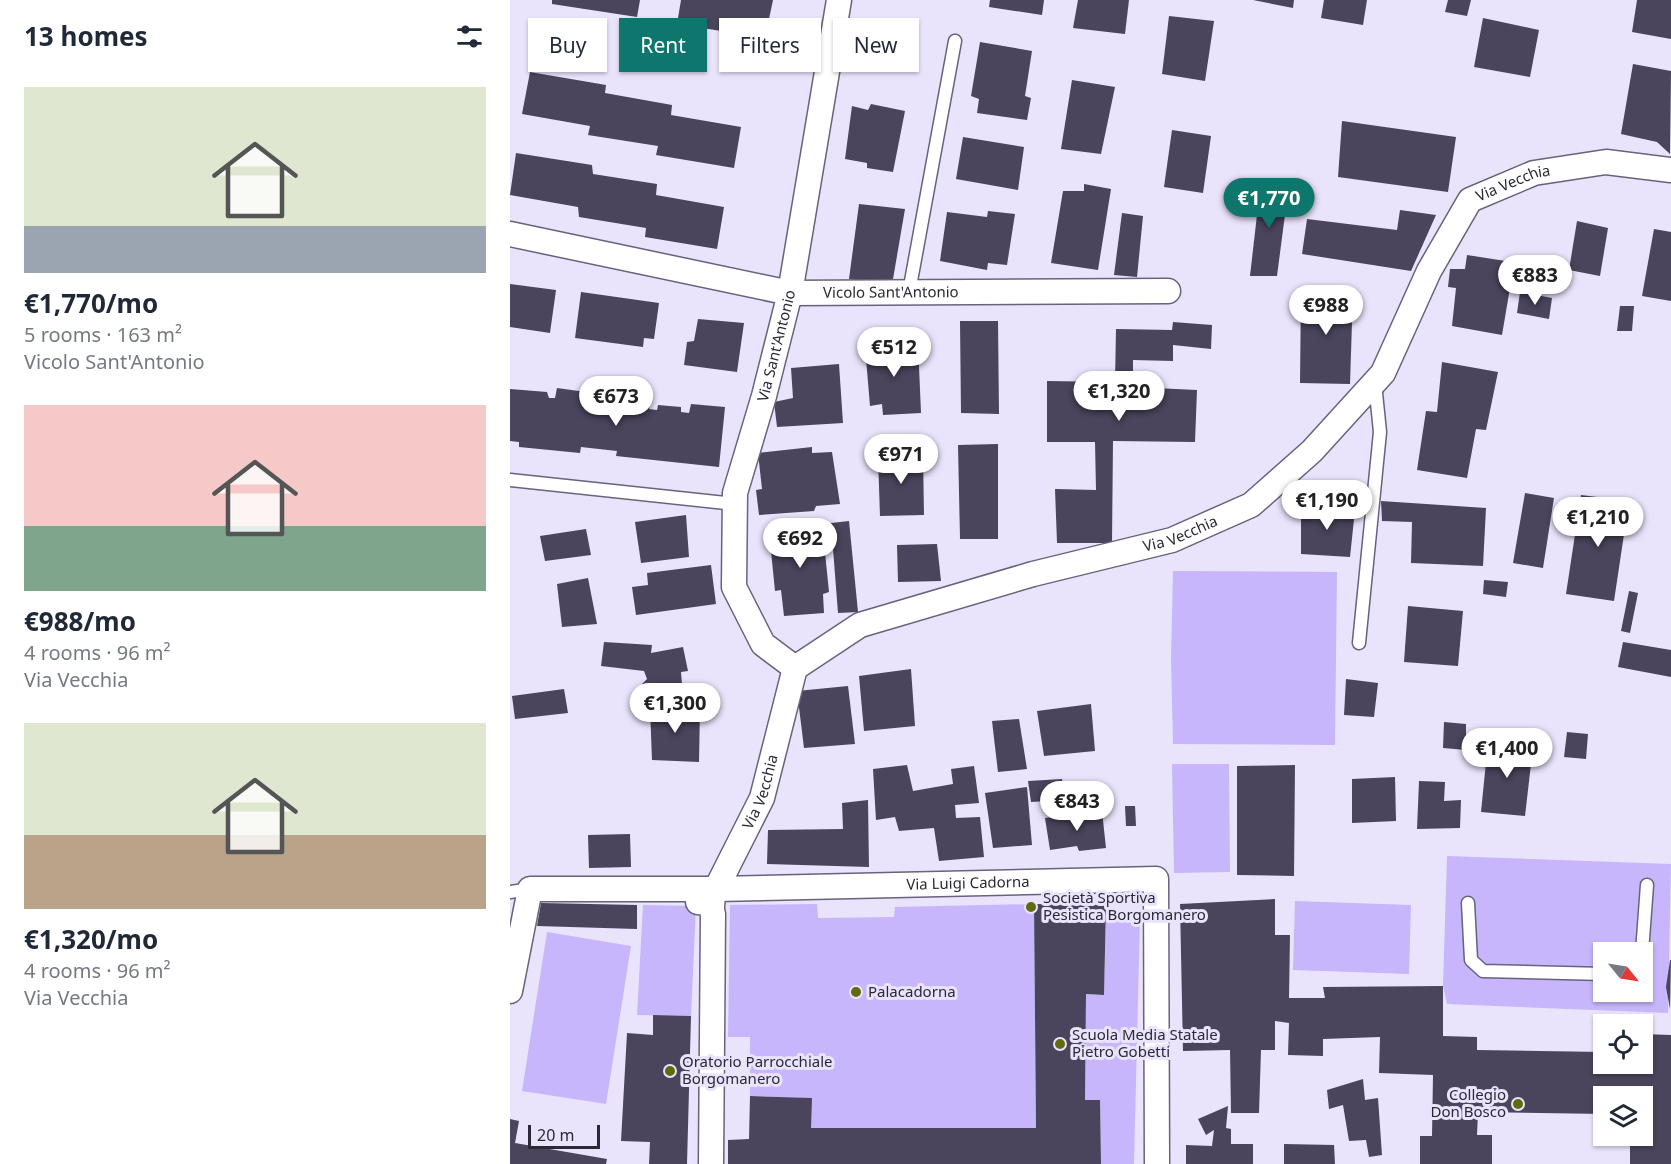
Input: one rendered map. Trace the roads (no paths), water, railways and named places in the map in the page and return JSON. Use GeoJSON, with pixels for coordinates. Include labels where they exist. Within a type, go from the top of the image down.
{"type":"FeatureCollection","features":[{"type":"Feature","properties":{"kind":"street","name":"Via Sant'Antonio"},"geometry":{"type":"LineString","coordinates":[[795,668],[764,644],[734,587],[735,493],[764,396],[790,293],[840,0]]}},
{"type":"Feature","properties":{"kind":"street","name":"Via Vecchia"},"geometry":{"type":"LineString","coordinates":[[714,898],[762,798],[795,668],[860,625],[1033,574],[1172,540],[1251,505],[1312,451],[1383,373],[1429,272],[1470,200],[1534,173],[1606,162],[1671,170]]}},
{"type":"Feature","properties":{"kind":"street","name":"Vicolo Sant'Antonio"},"geometry":{"type":"LineString","coordinates":[[510,234],[790,293],[1168,291]]}},
{"type":"Feature","properties":{"kind":"street","name":"Via Luigi Cadorna"},"geometry":{"type":"LineString","coordinates":[[714,898],[1156,879],[1157,1164]]}},
{"type":"Feature","properties":{"kind":"street"},"geometry":{"type":"LineString","coordinates":[[510,991],[520,890],[645,889],[663,900],[704,902],[714,898],[711,1164]]}},
{"type":"Feature","properties":{"kind":"lane"},"geometry":{"type":"LineString","coordinates":[[909,292],[955,41]]}},
{"type":"Feature","properties":{"kind":"lane"},"geometry":{"type":"LineString","coordinates":[[1359,643],[1380,432],[1375,381]]}},
{"type":"Feature","properties":{"kind":"lane"},"geometry":{"type":"LineString","coordinates":[[510,480],[735,504]]}},
{"type":"Feature","properties":{"kind":"lane"},"geometry":{"type":"LineString","coordinates":[[1643,942],[1647,885]]}},
{"type":"Feature","properties":{"kind":"lane"},"geometry":{"type":"LineString","coordinates":[[1468,903],[1471,960],[1483,971],[1593,974]]}},
{"type":"Feature","properties":{"kind":"place","name":"Società Sportiva Pesistica Borgomanero"},"geometry":{"type":"Point","coordinates":[1031,907]}},
{"type":"Feature","properties":{"kind":"place","name":"Palacadorna"},"geometry":{"type":"Point","coordinates":[856,992]}},
{"type":"Feature","properties":{"kind":"place","name":"Scuola Media Statale Pietro Gobetti"},"geometry":{"type":"Point","coordinates":[1060,1044]}},
{"type":"Feature","properties":{"kind":"place","name":"Oratorio Parrocchiale Borgomanero"},"geometry":{"type":"Point","coordinates":[670,1071]}},
{"type":"Feature","properties":{"kind":"place","name":"Collegio Don Bosco"},"geometry":{"type":"Point","coordinates":[1518,1104]}}]}
